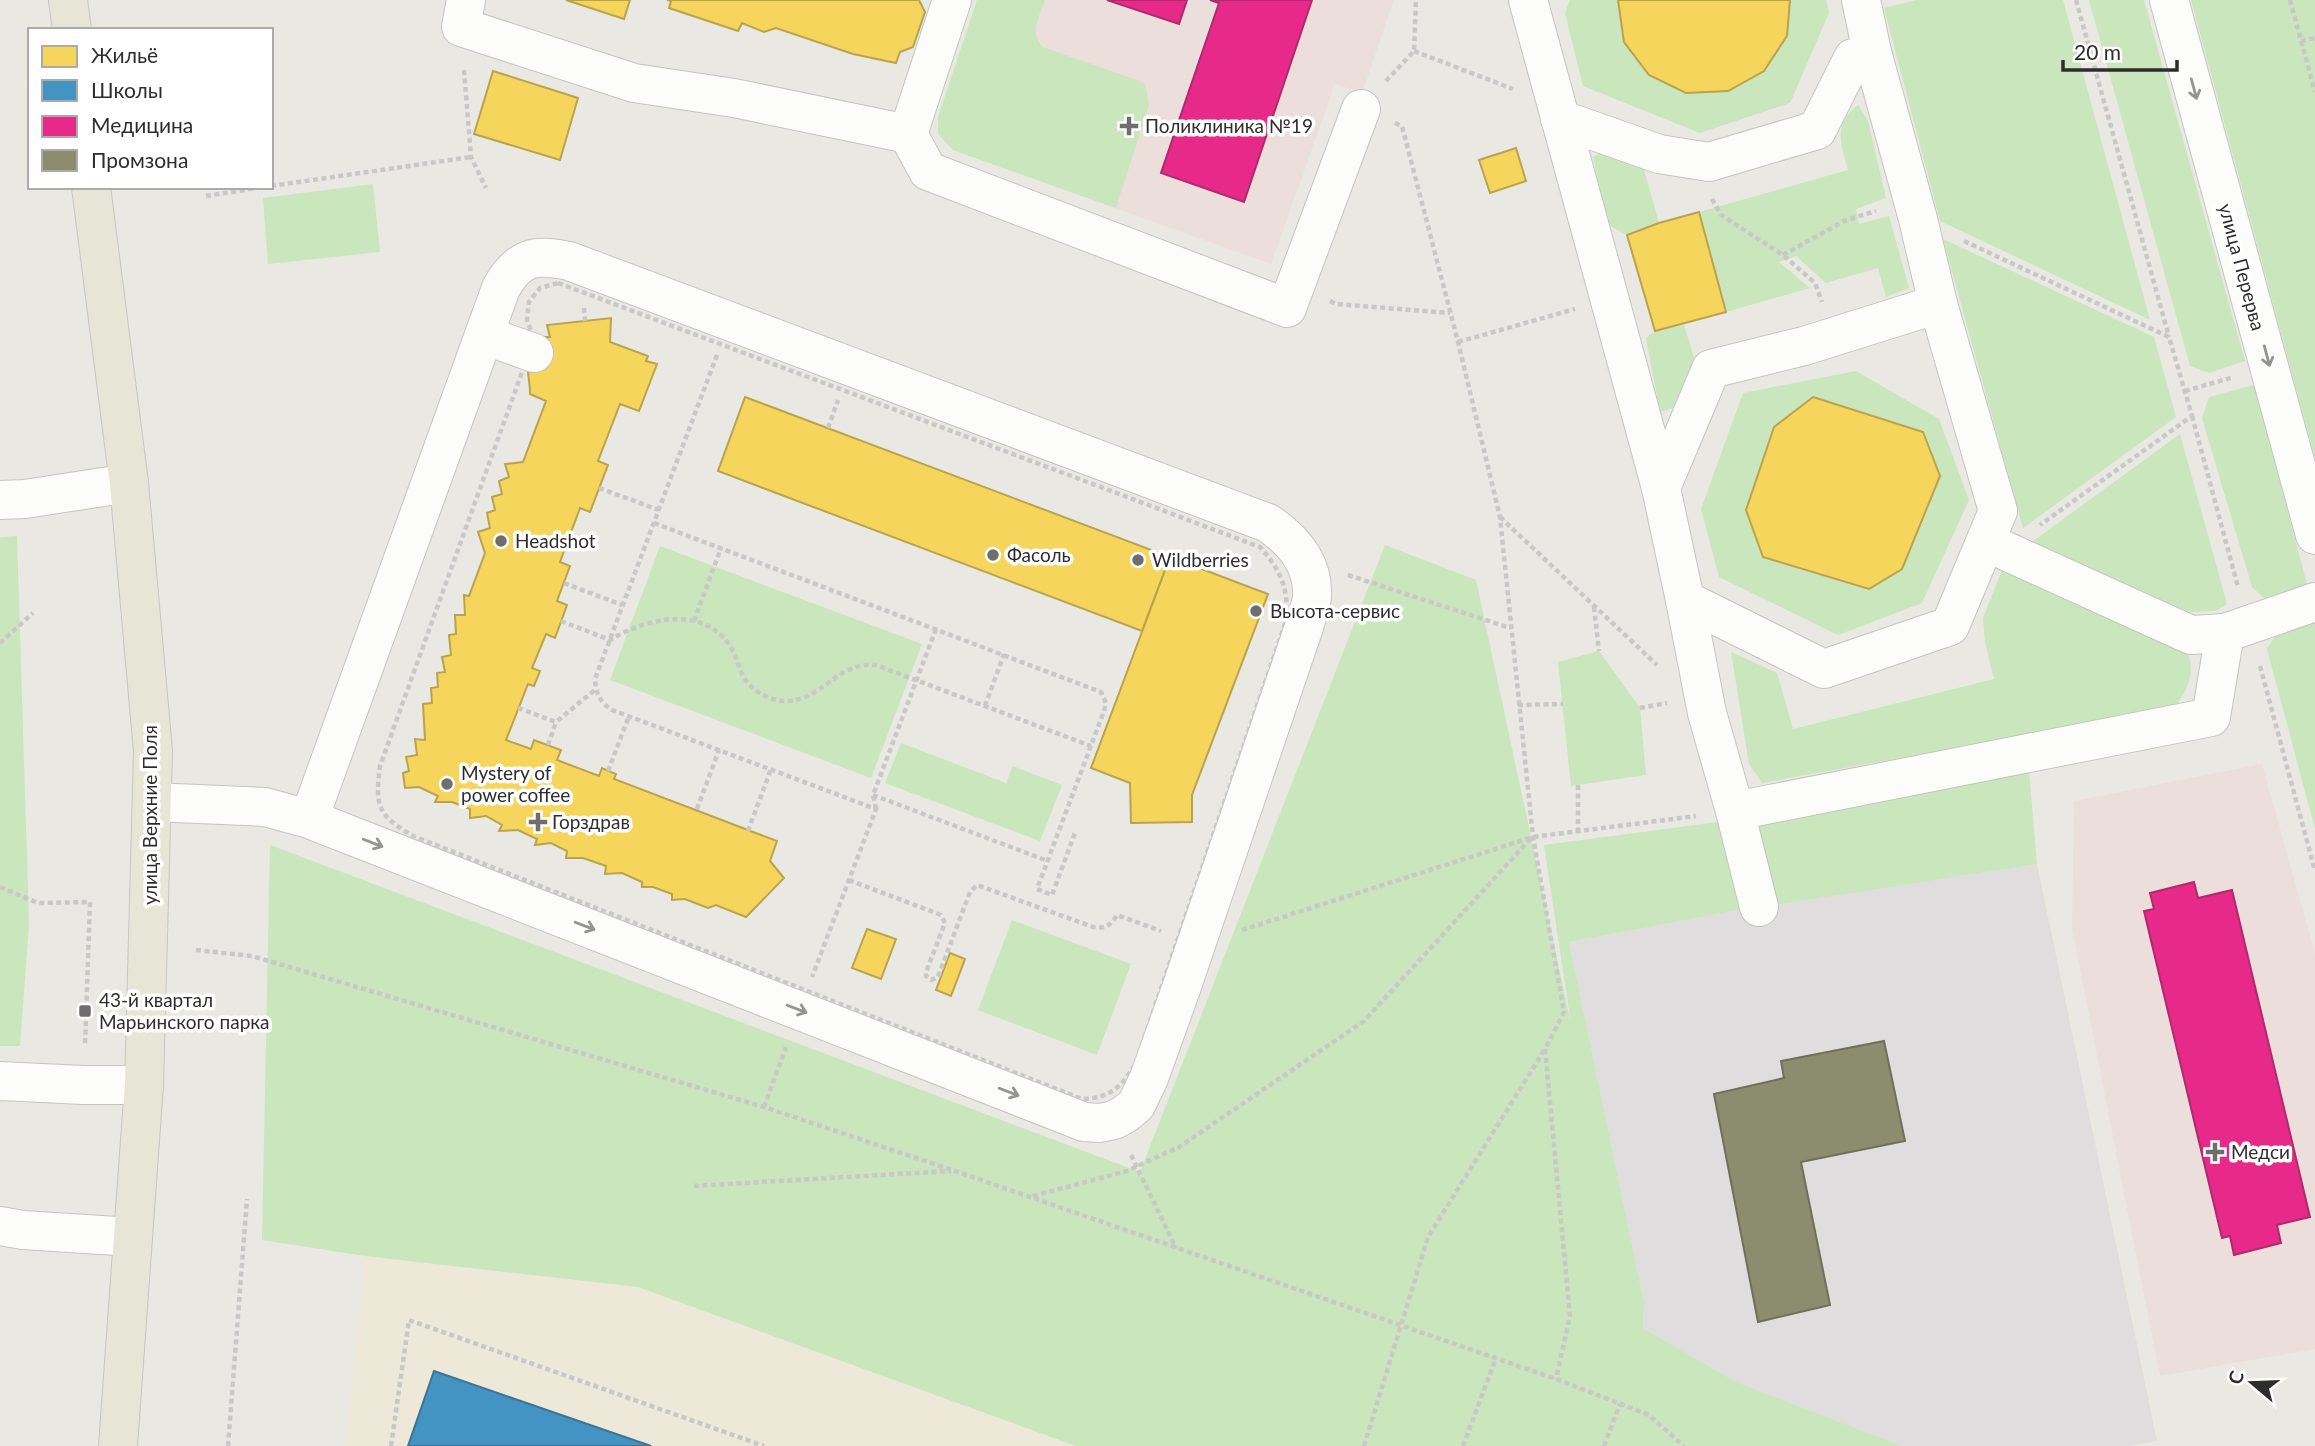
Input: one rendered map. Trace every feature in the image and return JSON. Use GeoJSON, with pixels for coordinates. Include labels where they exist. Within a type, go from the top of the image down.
{"type":"FeatureCollection","features":[{"type":"Feature","properties":{"kind":"main road"},"geometry":{"type":"LineString","coordinates":[[68,0],[72,28]]}},
{"type":"Feature","properties":{"kind":"main road","name":"улица Верхние Поля"},"geometry":{"type":"LineString","coordinates":[[92,189],[129,483],[153,751],[144,1085],[118,1446]]}},
{"type":"Feature","properties":{"kind":"street"},"geometry":{"type":"LineString","coordinates":[[952,0],[908,134],[928,171],[1287,308],[1360,109]]}},
{"type":"Feature","properties":{"kind":"street"},"geometry":{"type":"LineString","coordinates":[[1685,600],[1824,670],[1950,626],[1996,546],[1998,510],[1938,304],[1918,219],[1872,52],[1861,0]]}},
{"type":"Feature","properties":{"kind":"street","name":"улица Перерва"},"geometry":{"type":"LineString","coordinates":[[2169,0],[2315,534]]}},
{"type":"Feature","properties":{"kind":"street"},"geometry":{"type":"LineString","coordinates":[[1531,3],[1661,488],[1707,713],[1759,907]]}},
{"type":"Feature","properties":{"kind":"street"},"geometry":{"type":"LineString","coordinates":[[463,13],[634,83],[734,98],[908,134]]}},
{"type":"Feature","properties":{"kind":"street"},"geometry":{"type":"LineString","coordinates":[[1560,119],[1660,153],[1709,162],[1817,130],[1853,58],[1872,52]]}},
{"type":"Feature","properties":{"kind":"street"},"geometry":{"type":"LineString","coordinates":[[152,802],[265,807],[309,819],[804,1001],[1084,1122],[1100,1123],[1114,1120],[1136,1105],[1149,1078],[1180,939],[1305,624],[1312,596],[1310,579],[1304,560],[1287,537],[1268,523],[569,261],[543,256],[525,260],[510,272],[501,288],[309,819]]}},
{"type":"Feature","properties":{"kind":"street"},"geometry":{"type":"LineString","coordinates":[[1661,488],[1711,369],[1804,346],[1938,304]]}},
{"type":"Feature","properties":{"kind":"street"},"geometry":{"type":"LineString","coordinates":[[484,335],[530,342]]}},
{"type":"Feature","properties":{"kind":"street"},"geometry":{"type":"LineString","coordinates":[[0,500],[25,499],[129,483]]}},
{"type":"Feature","properties":{"kind":"street"},"geometry":{"type":"LineString","coordinates":[[1996,546],[2191,635],[2225,634],[2315,602]]}},
{"type":"Feature","properties":{"kind":"street"},"geometry":{"type":"LineString","coordinates":[[1735,811],[2210,717],[2225,634]]}},
{"type":"Feature","properties":{"kind":"street"},"geometry":{"type":"LineString","coordinates":[[0,1081],[144,1085]]}},
{"type":"Feature","properties":{"kind":"street"},"geometry":{"type":"LineString","coordinates":[[0,1226],[132,1237]]}},
{"type":"Feature","properties":{"kind":"path"},"geometry":{"type":"LineString","coordinates":[[1364,1446],[1428,1237],[1545,1049],[1564,1012],[1533,837],[1500,517],[1402,126],[1360,109],[1414,51],[1416,0]]}},
{"type":"Feature","properties":{"kind":"path"},"geometry":{"type":"LineString","coordinates":[[1996,546],[2192,416],[2076,0]]}},
{"type":"Feature","properties":{"kind":"path"},"geometry":{"type":"LineString","coordinates":[[2290,0],[2315,92]]}},
{"type":"Feature","properties":{"kind":"path"},"geometry":{"type":"LineString","coordinates":[[463,13],[471,157],[486,188]]}},
{"type":"Feature","properties":{"kind":"path"},"geometry":{"type":"LineString","coordinates":[[2301,41],[2315,38]]}},
{"type":"Feature","properties":{"kind":"path"},"geometry":{"type":"LineString","coordinates":[[1414,51],[1447,62]]}},
{"type":"Feature","properties":{"kind":"path"},"geometry":{"type":"LineString","coordinates":[[273,186],[471,157]]}},
{"type":"Feature","properties":{"kind":"path"},"geometry":{"type":"LineString","coordinates":[[1689,159],[1721,215],[1783,255],[1815,283],[1824,308]]}},
{"type":"Feature","properties":{"kind":"path"},"geometry":{"type":"LineString","coordinates":[[206,195],[249,189]]}},
{"type":"Feature","properties":{"kind":"path"},"geometry":{"type":"LineString","coordinates":[[1783,255],[1844,221],[1888,207],[2169,337]]}},
{"type":"Feature","properties":{"kind":"path"},"geometry":{"type":"LineString","coordinates":[[1296,284],[1336,304],[1450,313]]}},
{"type":"Feature","properties":{"kind":"path"},"geometry":{"type":"LineString","coordinates":[[1458,342],[1609,299]]}},
{"type":"Feature","properties":{"kind":"path"},"geometry":{"type":"LineString","coordinates":[[376,797],[380,765],[530,342]]}},
{"type":"Feature","properties":{"kind":"path"},"geometry":{"type":"LineString","coordinates":[[2185,391],[2235,376]]}},
{"type":"Feature","properties":{"kind":"path"},"geometry":{"type":"LineString","coordinates":[[706,383],[595,679],[596,689],[603,704],[629,716],[876,809]]}},
{"type":"Feature","properties":{"kind":"path"},"geometry":{"type":"LineString","coordinates":[[828,428],[842,390]]}},
{"type":"Feature","properties":{"kind":"path"},"geometry":{"type":"LineString","coordinates":[[599,488],[659,510]]}},
{"type":"Feature","properties":{"kind":"path"},"geometry":{"type":"LineString","coordinates":[[1500,517],[1662,670]]}},
{"type":"Feature","properties":{"kind":"path"},"geometry":{"type":"LineString","coordinates":[[654,523],[1101,692],[1106,704],[1037,889],[1052,895],[1075,833]]}},
{"type":"Feature","properties":{"kind":"path"},"geometry":{"type":"LineString","coordinates":[[694,621],[721,548]]}},
{"type":"Feature","properties":{"kind":"path"},"geometry":{"type":"LineString","coordinates":[[1304,560],[1510,628]]}},
{"type":"Feature","properties":{"kind":"path"},"geometry":{"type":"LineString","coordinates":[[564,583],[622,605]]}},
{"type":"Feature","properties":{"kind":"path"},"geometry":{"type":"LineString","coordinates":[[1594,606],[1599,651]]}},
{"type":"Feature","properties":{"kind":"path"},"geometry":{"type":"LineString","coordinates":[[0,643],[33,613]]}},
{"type":"Feature","properties":{"kind":"path"},"geometry":{"type":"LineString","coordinates":[[561,621],[610,640],[642,624],[672,618],[694,621],[721,635],[737,658],[748,683],[763,696],[772,699],[783,701],[809,696],[849,668],[876,665],[1091,746]]}},
{"type":"Feature","properties":{"kind":"path"},"geometry":{"type":"LineString","coordinates":[[764,1107],[876,809],[873,795],[936,629]]}},
{"type":"Feature","properties":{"kind":"path"},"geometry":{"type":"LineString","coordinates":[[985,706],[1004,654]]}},
{"type":"Feature","properties":{"kind":"path"},"geometry":{"type":"LineString","coordinates":[[548,745],[556,722],[596,689]]}},
{"type":"Feature","properties":{"kind":"path"},"geometry":{"type":"LineString","coordinates":[[1518,705],[1563,704]]}},
{"type":"Feature","properties":{"kind":"path"},"geometry":{"type":"LineString","coordinates":[[518,708],[556,722]]}},
{"type":"Feature","properties":{"kind":"path"},"geometry":{"type":"LineString","coordinates":[[608,771],[629,716]]}},
{"type":"Feature","properties":{"kind":"path"},"geometry":{"type":"LineString","coordinates":[[697,809],[719,750]]}},
{"type":"Feature","properties":{"kind":"path"},"geometry":{"type":"LineString","coordinates":[[748,831],[771,769]]}},
{"type":"Feature","properties":{"kind":"path"},"geometry":{"type":"LineString","coordinates":[[1578,785],[1578,831]]}},
{"type":"Feature","properties":{"kind":"path"},"geometry":{"type":"LineString","coordinates":[[873,795],[1048,860]]}},
{"type":"Feature","properties":{"kind":"path"},"geometry":{"type":"LineString","coordinates":[[849,880],[941,915],[945,923],[926,972],[926,976],[931,980],[938,976],[970,892],[977,885],[1093,927],[1111,925],[1117,915],[1180,939],[1533,837],[1735,811]]}},
{"type":"Feature","properties":{"kind":"path"},"geometry":{"type":"LineString","coordinates":[[1030,1197],[1127,1171],[1179,1147],[1364,1021],[1533,837]]}},
{"type":"Feature","properties":{"kind":"path"},"geometry":{"type":"LineString","coordinates":[[0,887],[38,903],[90,902],[83,1085]]}},
{"type":"Feature","properties":{"kind":"path"},"geometry":{"type":"LineString","coordinates":[[196,950],[252,956],[764,1107],[1556,1379],[1649,1415],[1684,1446]]}},
{"type":"Feature","properties":{"kind":"path"},"geometry":{"type":"LineString","coordinates":[[1545,1049],[1570,1316],[1556,1379]]}},
{"type":"Feature","properties":{"kind":"path"},"geometry":{"type":"LineString","coordinates":[[1114,1120],[1176,1248]]}},
{"type":"Feature","properties":{"kind":"path"},"geometry":{"type":"LineString","coordinates":[[694,1186],[955,1171]]}},
{"type":"Feature","properties":{"kind":"path"},"geometry":{"type":"LineString","coordinates":[[228,1446],[247,1199]]}},
{"type":"Feature","properties":{"kind":"path"},"geometry":{"type":"LineString","coordinates":[[391,1446],[409,1320],[764,1446]]}},
{"type":"Feature","properties":{"kind":"path"},"geometry":{"type":"LineString","coordinates":[[1463,1446],[1496,1358]]}},
{"type":"Feature","properties":{"kind":"path"},"geometry":{"type":"LineString","coordinates":[[1604,1446],[1620,1404]]}},
{"type":"Feature","properties":{"kind":"shaded area","name":"Поликлиника №19"},"geometry":{"type":"Polygon","coordinates":[[[977,0],[1394,0],[1362,93],[1335,84],[1271,264],[953,150],[938,134],[938,117],[977,0]]]}},
{"type":"Feature","properties":{"kind":"shaded area","name":"Медси"},"geometry":{"type":"Polygon","coordinates":[[[2262,764],[2315,954],[2315,1349],[2160,1376],[2072,928],[2074,801],[2262,764]]]}},
{"type":"Feature","properties":{"kind":"shaded area"},"geometry":{"type":"Polygon","coordinates":[[[2037,864],[2157,1441],[2128,1446],[1902,1446],[1736,1382],[1643,1328],[1644,1303],[1569,942],[1749,908],[2037,864]]]}},
{"type":"Feature","properties":{"kind":"shaded area"},"geometry":{"type":"Polygon","coordinates":[[[365,1256],[638,1287],[1076,1446],[345,1446],[365,1256]]]}},
{"type":"Feature","properties":{"kind":"green space"},"geometry":{"type":"Polygon","coordinates":[[[977,0],[1045,0],[1036,30],[1043,47],[1145,83],[1149,105],[1116,208],[953,150],[938,134],[938,117],[977,0]]]}},
{"type":"Feature","properties":{"kind":"green space"},"geometry":{"type":"Polygon","coordinates":[[[1570,0],[1826,0],[1829,13],[1790,103],[1700,133],[1583,86],[1565,13],[1570,0]]]}},
{"type":"Feature","properties":{"kind":"green space"},"geometry":{"type":"Polygon","coordinates":[[[1916,0],[2063,0],[2150,320],[1940,221],[1884,8],[1916,0]]]}},
{"type":"Feature","properties":{"kind":"green space"},"geometry":{"type":"Polygon","coordinates":[[[2089,0],[2144,0],[2245,361],[2209,373],[2190,366],[2089,0]]]}},
{"type":"Feature","properties":{"kind":"green space"},"geometry":{"type":"Polygon","coordinates":[[[2191,0],[2315,0],[2315,458],[2191,0]]]}},
{"type":"Feature","properties":{"kind":"green space"},"geometry":{"type":"Polygon","coordinates":[[[1858,105],[1868,121],[1886,198],[1856,209],[1859,224],[1889,216],[1909,288],[1886,297],[1878,268],[1826,283],[1796,256],[1779,262],[1810,288],[1726,312],[1699,212],[1848,170],[1841,143],[1842,127],[1844,120],[1858,105]]]}},
{"type":"Feature","properties":{"kind":"green space"},"geometry":{"type":"Polygon","coordinates":[[[1608,148],[1641,159],[1659,223],[1627,235],[1608,225],[1593,157],[1608,148]]]}},
{"type":"Feature","properties":{"kind":"green space"},"geometry":{"type":"Polygon","coordinates":[[[373,184],[380,252],[268,264],[263,198],[373,184]]]}},
{"type":"Feature","properties":{"kind":"green space"},"geometry":{"type":"Polygon","coordinates":[[[1943,239],[2154,337],[2176,417],[2023,528],[1943,239]]]}},
{"type":"Feature","properties":{"kind":"green space"},"geometry":{"type":"Polygon","coordinates":[[[1684,325],[1696,364],[1682,405],[1660,412],[1646,338],[1655,331],[1684,325]]]}},
{"type":"Feature","properties":{"kind":"green space"},"geometry":{"type":"Polygon","coordinates":[[[1856,371],[1939,419],[1969,500],[1922,603],[1838,635],[1719,577],[1701,509],[1743,393],[1856,371]]]}},
{"type":"Feature","properties":{"kind":"green space"},"geometry":{"type":"Polygon","coordinates":[[[2254,385],[2308,588],[2267,601],[2252,587],[2202,418],[2209,397],[2254,385]]]}},
{"type":"Feature","properties":{"kind":"green space"},"geometry":{"type":"Polygon","coordinates":[[[2180,434],[2227,604],[2216,611],[2190,612],[2032,542],[2180,434]]]}},
{"type":"Feature","properties":{"kind":"green space"},"geometry":{"type":"Polygon","coordinates":[[[17,536],[29,924],[20,1046],[0,1046],[0,537],[17,536]]]}},
{"type":"Feature","properties":{"kind":"green space"},"geometry":{"type":"Polygon","coordinates":[[[1385,545],[1476,580],[1571,1024],[1544,845],[1718,822],[1741,896],[1749,908],[1569,942],[1644,1303],[1643,1328],[1736,1382],[1902,1446],[1076,1446],[638,1287],[365,1256],[262,1240],[270,845],[1140,1172],[1385,545]]]}},
{"type":"Feature","properties":{"kind":"green space"},"geometry":{"type":"Polygon","coordinates":[[[660,546],[922,644],[871,778],[610,680],[660,546]]]}},
{"type":"Feature","properties":{"kind":"green space"},"geometry":{"type":"Polygon","coordinates":[[[2012,569],[2187,650],[2191,674],[2184,694],[2175,708],[1762,783],[1749,764],[1731,652],[1777,673],[1793,729],[1994,679],[1985,642],[1983,618],[2002,570],[2012,569]]]}},
{"type":"Feature","properties":{"kind":"green space"},"geometry":{"type":"Polygon","coordinates":[[[2311,622],[2315,623],[2315,829],[2267,649],[2276,635],[2311,622]]]}},
{"type":"Feature","properties":{"kind":"green space"},"geometry":{"type":"Polygon","coordinates":[[[1599,651],[1640,708],[1646,775],[1571,786],[1558,662],[1599,651]]]}},
{"type":"Feature","properties":{"kind":"green space"},"geometry":{"type":"Polygon","coordinates":[[[901,743],[1006,783],[1013,766],[1062,785],[1040,841],[885,783],[901,743]]]}},
{"type":"Feature","properties":{"kind":"green space"},"geometry":{"type":"Polygon","coordinates":[[[2029,770],[2037,864],[1773,905],[1756,821],[2029,770]]]}},
{"type":"Feature","properties":{"kind":"green space"},"geometry":{"type":"Polygon","coordinates":[[[1012,920],[1131,964],[1097,1055],[978,1010],[1012,920]]]}},
{"type":"Feature","properties":{"kind":"building: Жильё"},"geometry":{"type":"Polygon","coordinates":[[[566,0],[630,0],[624,19],[566,0]]]}},
{"type":"Feature","properties":{"kind":"building: Жильё"},"geometry":{"type":"Polygon","coordinates":[[[667,0],[919,0],[925,12],[913,47],[900,52],[896,63],[853,54],[776,28],[764,32],[742,23],[738,31],[669,8],[671,1],[667,0]]]}},
{"type":"Feature","properties":{"kind":"building: Жильё"},"geometry":{"type":"Polygon","coordinates":[[[1618,0],[1790,0],[1787,36],[1764,71],[1728,91],[1686,93],[1649,75],[1624,42],[1618,0]]]}},
{"type":"Feature","properties":{"kind":"building: Жильё"},"geometry":{"type":"Polygon","coordinates":[[[493,71],[578,98],[560,160],[474,134],[493,71]]]}},
{"type":"Feature","properties":{"kind":"building: Жильё"},"geometry":{"type":"Polygon","coordinates":[[[1516,148],[1526,181],[1490,193],[1479,160],[1516,148]]]}},
{"type":"Feature","properties":{"kind":"building: Жильё"},"geometry":{"type":"Polygon","coordinates":[[[1699,212],[1726,312],[1655,331],[1627,235],[1699,212]]]}},
{"type":"Feature","properties":{"kind":"building: Жильё"},"geometry":{"type":"Polygon","coordinates":[[[611,318],[610,342],[648,356],[646,361],[657,364],[639,411],[620,404],[598,461],[608,465],[590,512],[580,508],[560,562],[570,566],[557,601],[567,605],[555,638],[546,634],[532,668],[540,671],[534,686],[528,684],[506,740],[531,749],[534,740],[561,750],[557,760],[599,776],[602,768],[616,774],[614,779],[777,841],[770,861],[784,878],[746,917],[716,905],[708,908],[685,899],[672,900],[672,894],[653,887],[642,887],[642,882],[622,873],[605,874],[606,866],[583,858],[566,858],[567,851],[551,843],[535,845],[537,839],[518,830],[499,831],[502,825],[486,816],[470,818],[470,809],[452,802],[435,802],[438,796],[419,787],[405,788],[403,773],[409,771],[406,757],[417,755],[415,739],[425,740],[423,704],[432,703],[431,688],[438,687],[437,673],[445,672],[442,657],[451,655],[449,635],[456,634],[455,615],[465,615],[464,595],[469,596],[485,553],[478,532],[490,528],[487,513],[495,510],[492,497],[502,494],[499,481],[509,477],[505,464],[523,462],[546,401],[530,394],[528,372],[536,370],[541,337],[550,337],[547,325],[611,318]]]}},
{"type":"Feature","properties":{"kind":"building: Жильё"},"geometry":{"type":"Polygon","coordinates":[[[745,397],[1170,557],[1142,631],[718,471],[745,397]]]}},
{"type":"Feature","properties":{"kind":"building: Жильё"},"geometry":{"type":"Polygon","coordinates":[[[1813,397],[1923,432],[1940,476],[1902,569],[1869,589],[1763,557],[1746,510],[1774,427],[1813,397]]]}},
{"type":"Feature","properties":{"kind":"building: Жильё"},"geometry":{"type":"Polygon","coordinates":[[[1170,557],[1268,594],[1192,795],[1192,822],[1131,823],[1130,783],[1091,768],[1170,557]]]}},
{"type":"Feature","properties":{"kind":"building: Жильё"},"geometry":{"type":"Polygon","coordinates":[[[867,929],[896,939],[881,979],[852,968],[867,929]]]}},
{"type":"Feature","properties":{"kind":"building: Жильё"},"geometry":{"type":"Polygon","coordinates":[[[950,953],[965,959],[951,996],[936,990],[950,953]]]}},
{"type":"Feature","properties":{"kind":"building: Школы"},"geometry":{"type":"Polygon","coordinates":[[[434,1371],[651,1446],[408,1446],[434,1371]]]}},
{"type":"Feature","properties":{"kind":"building: Медицина"},"geometry":{"type":"Polygon","coordinates":[[[1107,0],[1187,0],[1179,24],[1107,0]]]}},
{"type":"Feature","properties":{"kind":"building: Медицина"},"geometry":{"type":"Polygon","coordinates":[[[1210,0],[1312,0],[1244,202],[1161,173],[1219,3],[1210,0]]]}},
{"type":"Feature","properties":{"kind":"building: Медицина"},"geometry":{"type":"Polygon","coordinates":[[[2194,882],[2198,898],[2232,890],[2310,1217],[2277,1225],[2281,1243],[2234,1255],[2230,1236],[2222,1238],[2144,911],[2154,909],[2150,893],[2194,882]]]}},
{"type":"Feature","properties":{"kind":"building: Промзона"},"geometry":{"type":"Polygon","coordinates":[[[1884,1041],[1905,1141],[1801,1162],[1830,1305],[1758,1322],[1714,1094],[1784,1078],[1781,1061],[1884,1041]]]}},
{"type":"Feature","properties":{"kind":"place","name":"Поликлиника №19"},"geometry":{"type":"Point","coordinates":[1129,126]}},
{"type":"Feature","properties":{"kind":"place","name":"Headshot"},"geometry":{"type":"Point","coordinates":[501,541]}},
{"type":"Feature","properties":{"kind":"place","name":"Фасоль"},"geometry":{"type":"Point","coordinates":[993,555]}},
{"type":"Feature","properties":{"kind":"place","name":"Wildberries"},"geometry":{"type":"Point","coordinates":[1138,560]}},
{"type":"Feature","properties":{"kind":"place","name":"Высота-сервис"},"geometry":{"type":"Point","coordinates":[1256,611]}},
{"type":"Feature","properties":{"kind":"place","name":"Mystery of power coffee"},"geometry":{"type":"Point","coordinates":[447,784]}},
{"type":"Feature","properties":{"kind":"place","name":"Горздрав"},"geometry":{"type":"Point","coordinates":[538,822]}},
{"type":"Feature","properties":{"kind":"place","name":"43-й квартал Марьинского парка"},"geometry":{"type":"Point","coordinates":[85,1011]}},
{"type":"Feature","properties":{"kind":"place","name":"Медси"},"geometry":{"type":"Point","coordinates":[2215,1152]}}]}
